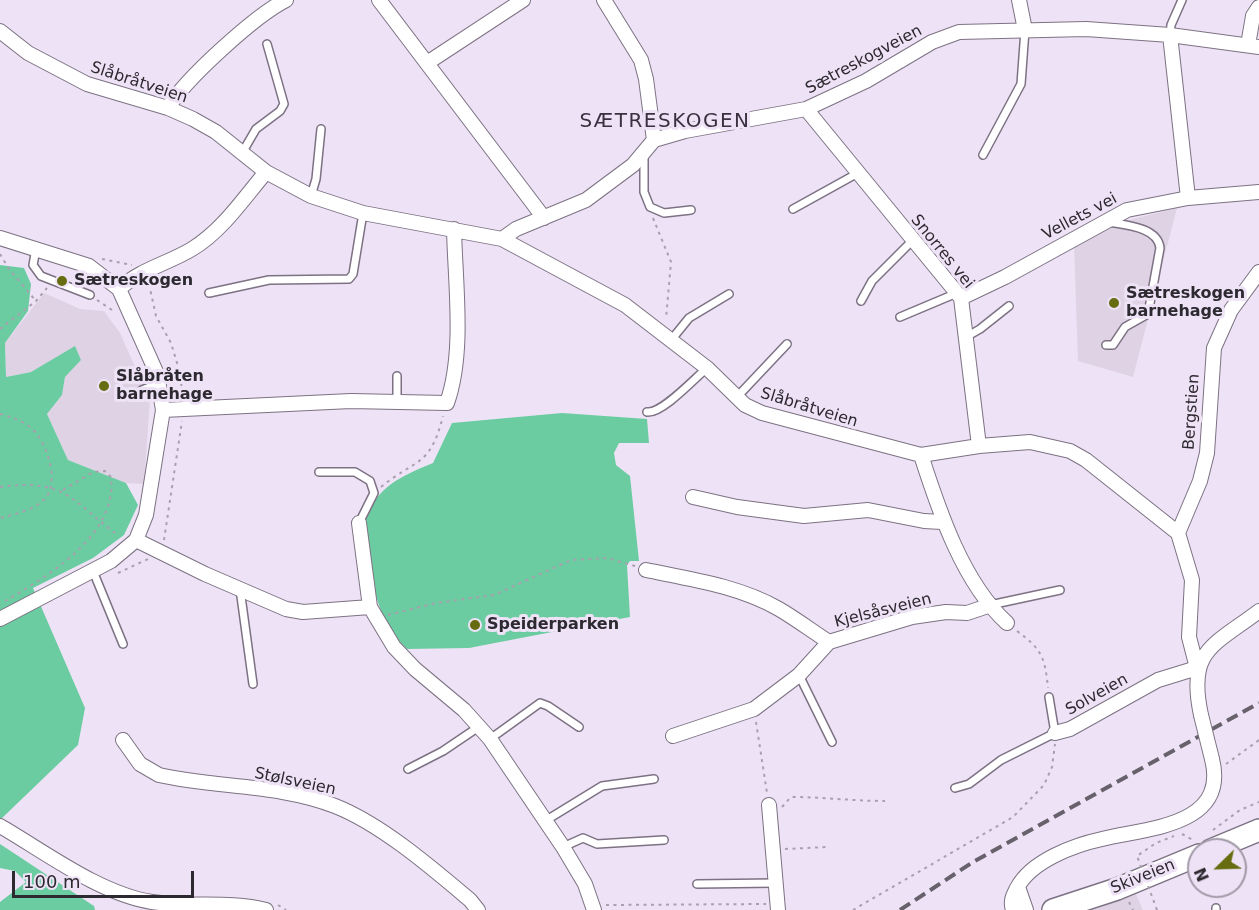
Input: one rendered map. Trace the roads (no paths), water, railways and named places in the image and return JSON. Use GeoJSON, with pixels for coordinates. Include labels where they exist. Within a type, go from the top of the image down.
{"type":"FeatureCollection","features":[{"type":"Feature","properties":{"kind":"main road","name":"Skiveien"},"geometry":{"type":"LineString","coordinates":[[1230,838],[1259,830]]}},
{"type":"Feature","properties":{"kind":"main road","name":"Skiveien"},"geometry":{"type":"LineString","coordinates":[[1053,910],[1117,889],[1187,854]]}},
{"type":"Feature","properties":{"kind":"street"},"geometry":{"type":"LineString","coordinates":[[168,108],[177,92],[250,25],[286,0]]}},
{"type":"Feature","properties":{"kind":"street"},"geometry":{"type":"LineString","coordinates":[[379,0],[544,218]]}},
{"type":"Feature","properties":{"kind":"street"},"geometry":{"type":"LineString","coordinates":[[428,63],[523,0]]}},
{"type":"Feature","properties":{"kind":"street"},"geometry":{"type":"LineString","coordinates":[[502,239],[516,229],[586,200],[644,155],[654,140],[646,79],[641,60],[604,0]]}},
{"type":"Feature","properties":{"kind":"street"},"geometry":{"type":"LineString","coordinates":[[1019,0],[1025,30]]}},
{"type":"Feature","properties":{"kind":"street"},"geometry":{"type":"LineString","coordinates":[[1253,46],[1253,16],[1259,7]]}},
{"type":"Feature","properties":{"kind":"street","name":"Sætreskogveien"},"geometry":{"type":"LineString","coordinates":[[654,140],[685,131],[806,109],[866,81],[945,36],[959,32],[1086,29],[1170,35],[1253,46]]}},
{"type":"Feature","properties":{"kind":"street","name":"Slåbråtveien"},"geometry":{"type":"LineString","coordinates":[[0,31],[28,53],[87,84],[168,108],[194,119],[266,172],[311,196],[363,213],[502,239],[616,300],[666,334],[707,368],[736,398],[762,413],[921,455],[979,446],[1030,442],[1070,451],[1131,494],[1178,533]]}},
{"type":"Feature","properties":{"kind":"street"},"geometry":{"type":"LineString","coordinates":[[1170,35],[1188,198]]}},
{"type":"Feature","properties":{"kind":"street","name":"Snorres vei"},"geometry":{"type":"LineString","coordinates":[[806,109],[912,241],[959,295],[979,446]]}},
{"type":"Feature","properties":{"kind":"street"},"geometry":{"type":"LineString","coordinates":[[119,289],[146,269],[185,253],[206,239],[266,172]]}},
{"type":"Feature","properties":{"kind":"street","name":"Vellets vei"},"geometry":{"type":"LineString","coordinates":[[959,295],[1005,277],[1103,221],[1127,210],[1188,198],[1259,192]]}},
{"type":"Feature","properties":{"kind":"street"},"geometry":{"type":"LineString","coordinates":[[163,410],[351,401],[447,403],[453,385],[456,346],[454,229]]}},
{"type":"Feature","properties":{"kind":"street"},"geometry":{"type":"LineString","coordinates":[[0,238],[89,266],[119,289],[160,383],[163,410],[146,515],[136,540],[95,576],[0,619]]}},
{"type":"Feature","properties":{"kind":"street","name":"Bergstien"},"geometry":{"type":"LineString","coordinates":[[1178,533],[1187,516],[1207,453],[1214,348],[1231,310],[1259,272]]}},
{"type":"Feature","properties":{"kind":"street"},"geometry":{"type":"LineString","coordinates":[[921,455],[942,522],[988,606],[1007,623]]}},
{"type":"Feature","properties":{"kind":"street"},"geometry":{"type":"LineString","coordinates":[[693,497],[737,507],[804,516],[868,510],[924,521],[942,522]]}},
{"type":"Feature","properties":{"kind":"street"},"geometry":{"type":"LineString","coordinates":[[359,523],[374,612],[394,647],[415,669],[480,726],[490,739],[563,847],[585,884],[594,908]]}},
{"type":"Feature","properties":{"kind":"street"},"geometry":{"type":"LineString","coordinates":[[1013,910],[1011,901],[1018,887],[1031,871],[1080,846],[1175,830],[1208,797],[1218,762],[1201,715],[1197,668],[1188,636],[1192,580],[1178,533]]}},
{"type":"Feature","properties":{"kind":"street"},"geometry":{"type":"LineString","coordinates":[[136,540],[286,609],[303,612],[374,612]]}},
{"type":"Feature","properties":{"kind":"street"},"geometry":{"type":"LineString","coordinates":[[646,570],[709,583],[755,598],[778,609],[829,642]]}},
{"type":"Feature","properties":{"kind":"street","name":"Kjelsåsveien"},"geometry":{"type":"LineString","coordinates":[[673,736],[754,709],[799,675],[829,642],[912,617],[946,612],[967,613],[988,606]]}},
{"type":"Feature","properties":{"kind":"street"},"geometry":{"type":"LineString","coordinates":[[1197,668],[1213,646],[1259,611]]}},
{"type":"Feature","properties":{"kind":"street","name":"Solveien"},"geometry":{"type":"LineString","coordinates":[[1054,734],[1070,729],[1158,680],[1197,668]]}},
{"type":"Feature","properties":{"kind":"street","name":"Stølsveien"},"geometry":{"type":"LineString","coordinates":[[123,740],[140,764],[159,775],[288,794],[336,806],[390,838],[471,900],[478,910]]}},
{"type":"Feature","properties":{"kind":"street"},"geometry":{"type":"LineString","coordinates":[[775,807],[771,850],[778,907]]}},
{"type":"Feature","properties":{"kind":"street"},"geometry":{"type":"LineString","coordinates":[[0,826],[120,893],[169,904],[270,906]]}},
{"type":"Feature","properties":{"kind":"street"},"geometry":{"type":"LineString","coordinates":[[1018,887],[1026,910]]}},
{"type":"Feature","properties":{"kind":"lane"},"geometry":{"type":"LineString","coordinates":[[1170,35],[1171,25],[1182,0]]}},
{"type":"Feature","properties":{"kind":"lane"},"geometry":{"type":"LineString","coordinates":[[984,154],[1021,84],[1025,30]]}},
{"type":"Feature","properties":{"kind":"lane"},"geometry":{"type":"LineString","coordinates":[[242,153],[256,129],[280,111],[284,104],[267,44]]}},
{"type":"Feature","properties":{"kind":"lane"},"geometry":{"type":"LineString","coordinates":[[311,196],[316,179],[321,129]]}},
{"type":"Feature","properties":{"kind":"lane"},"geometry":{"type":"LineString","coordinates":[[644,155],[644,192],[650,207],[664,213],[691,210]]}},
{"type":"Feature","properties":{"kind":"lane"},"geometry":{"type":"LineString","coordinates":[[793,209],[858,173]]}},
{"type":"Feature","properties":{"kind":"lane"},"geometry":{"type":"LineString","coordinates":[[209,293],[268,280],[349,279],[353,274],[363,213]]}},
{"type":"Feature","properties":{"kind":"lane"},"geometry":{"type":"LineString","coordinates":[[1103,221],[1150,234],[1159,243],[1160,249],[1149,314],[1125,327],[1113,345],[1106,345]]}},
{"type":"Feature","properties":{"kind":"lane"},"geometry":{"type":"LineString","coordinates":[[861,301],[872,281],[912,241]]}},
{"type":"Feature","properties":{"kind":"lane"},"geometry":{"type":"LineString","coordinates":[[36,249],[33,265],[41,276],[90,295]]}},
{"type":"Feature","properties":{"kind":"lane"},"geometry":{"type":"LineString","coordinates":[[666,334],[729,294]]}},
{"type":"Feature","properties":{"kind":"lane"},"geometry":{"type":"LineString","coordinates":[[900,317],[959,295]]}},
{"type":"Feature","properties":{"kind":"lane"},"geometry":{"type":"LineString","coordinates":[[966,337],[1009,306]]}},
{"type":"Feature","properties":{"kind":"lane"},"geometry":{"type":"LineString","coordinates":[[736,398],[787,344]]}},
{"type":"Feature","properties":{"kind":"lane"},"geometry":{"type":"LineString","coordinates":[[647,412],[658,411],[707,368]]}},
{"type":"Feature","properties":{"kind":"lane"},"geometry":{"type":"LineString","coordinates":[[397,376],[397,402]]}},
{"type":"Feature","properties":{"kind":"lane"},"geometry":{"type":"LineString","coordinates":[[141,390],[160,383]]}},
{"type":"Feature","properties":{"kind":"lane"},"geometry":{"type":"LineString","coordinates":[[319,472],[358,473],[370,481],[374,493],[359,523]]}},
{"type":"Feature","properties":{"kind":"lane"},"geometry":{"type":"LineString","coordinates":[[95,576],[123,644]]}},
{"type":"Feature","properties":{"kind":"lane"},"geometry":{"type":"LineString","coordinates":[[240,589],[253,684]]}},
{"type":"Feature","properties":{"kind":"lane"},"geometry":{"type":"LineString","coordinates":[[988,606],[1060,590]]}},
{"type":"Feature","properties":{"kind":"lane"},"geometry":{"type":"LineString","coordinates":[[799,675],[832,742]]}},
{"type":"Feature","properties":{"kind":"lane","name":"Solveien"},"geometry":{"type":"LineString","coordinates":[[1049,697],[1054,734]]}},
{"type":"Feature","properties":{"kind":"lane"},"geometry":{"type":"LineString","coordinates":[[490,739],[540,703],[579,727]]}},
{"type":"Feature","properties":{"kind":"lane"},"geometry":{"type":"LineString","coordinates":[[408,769],[443,752],[480,726]]}},
{"type":"Feature","properties":{"kind":"lane"},"geometry":{"type":"LineString","coordinates":[[955,788],[969,784],[1001,760],[1054,734]]}},
{"type":"Feature","properties":{"kind":"lane"},"geometry":{"type":"LineString","coordinates":[[545,821],[604,785],[654,778]]}},
{"type":"Feature","properties":{"kind":"lane"},"geometry":{"type":"LineString","coordinates":[[563,847],[583,838],[597,844],[664,840]]}},
{"type":"Feature","properties":{"kind":"lane"},"geometry":{"type":"LineString","coordinates":[[697,884],[775,883]]}},
{"type":"Feature","properties":{"kind":"railway"},"geometry":{"type":"LineString","coordinates":[[900,910],[973,862],[1259,703]]}},
{"type":"Feature","properties":{"kind":"place","name":"Sætreskogen"},"geometry":{"type":"Point","coordinates":[62,281]}},
{"type":"Feature","properties":{"kind":"place","name":"Sætreskogen barnehage"},"geometry":{"type":"Point","coordinates":[1114,303]}},
{"type":"Feature","properties":{"kind":"place","name":"Slåbråten barnehage"},"geometry":{"type":"Point","coordinates":[104,386]}},
{"type":"Feature","properties":{"kind":"place","name":"Speiderparken"},"geometry":{"type":"Point","coordinates":[475,625]}},
{"type":"Feature","properties":{"kind":"district","name":"SÆTRESKOGEN"},"geometry":{"type":"Point","coordinates":[665,122]}}]}
